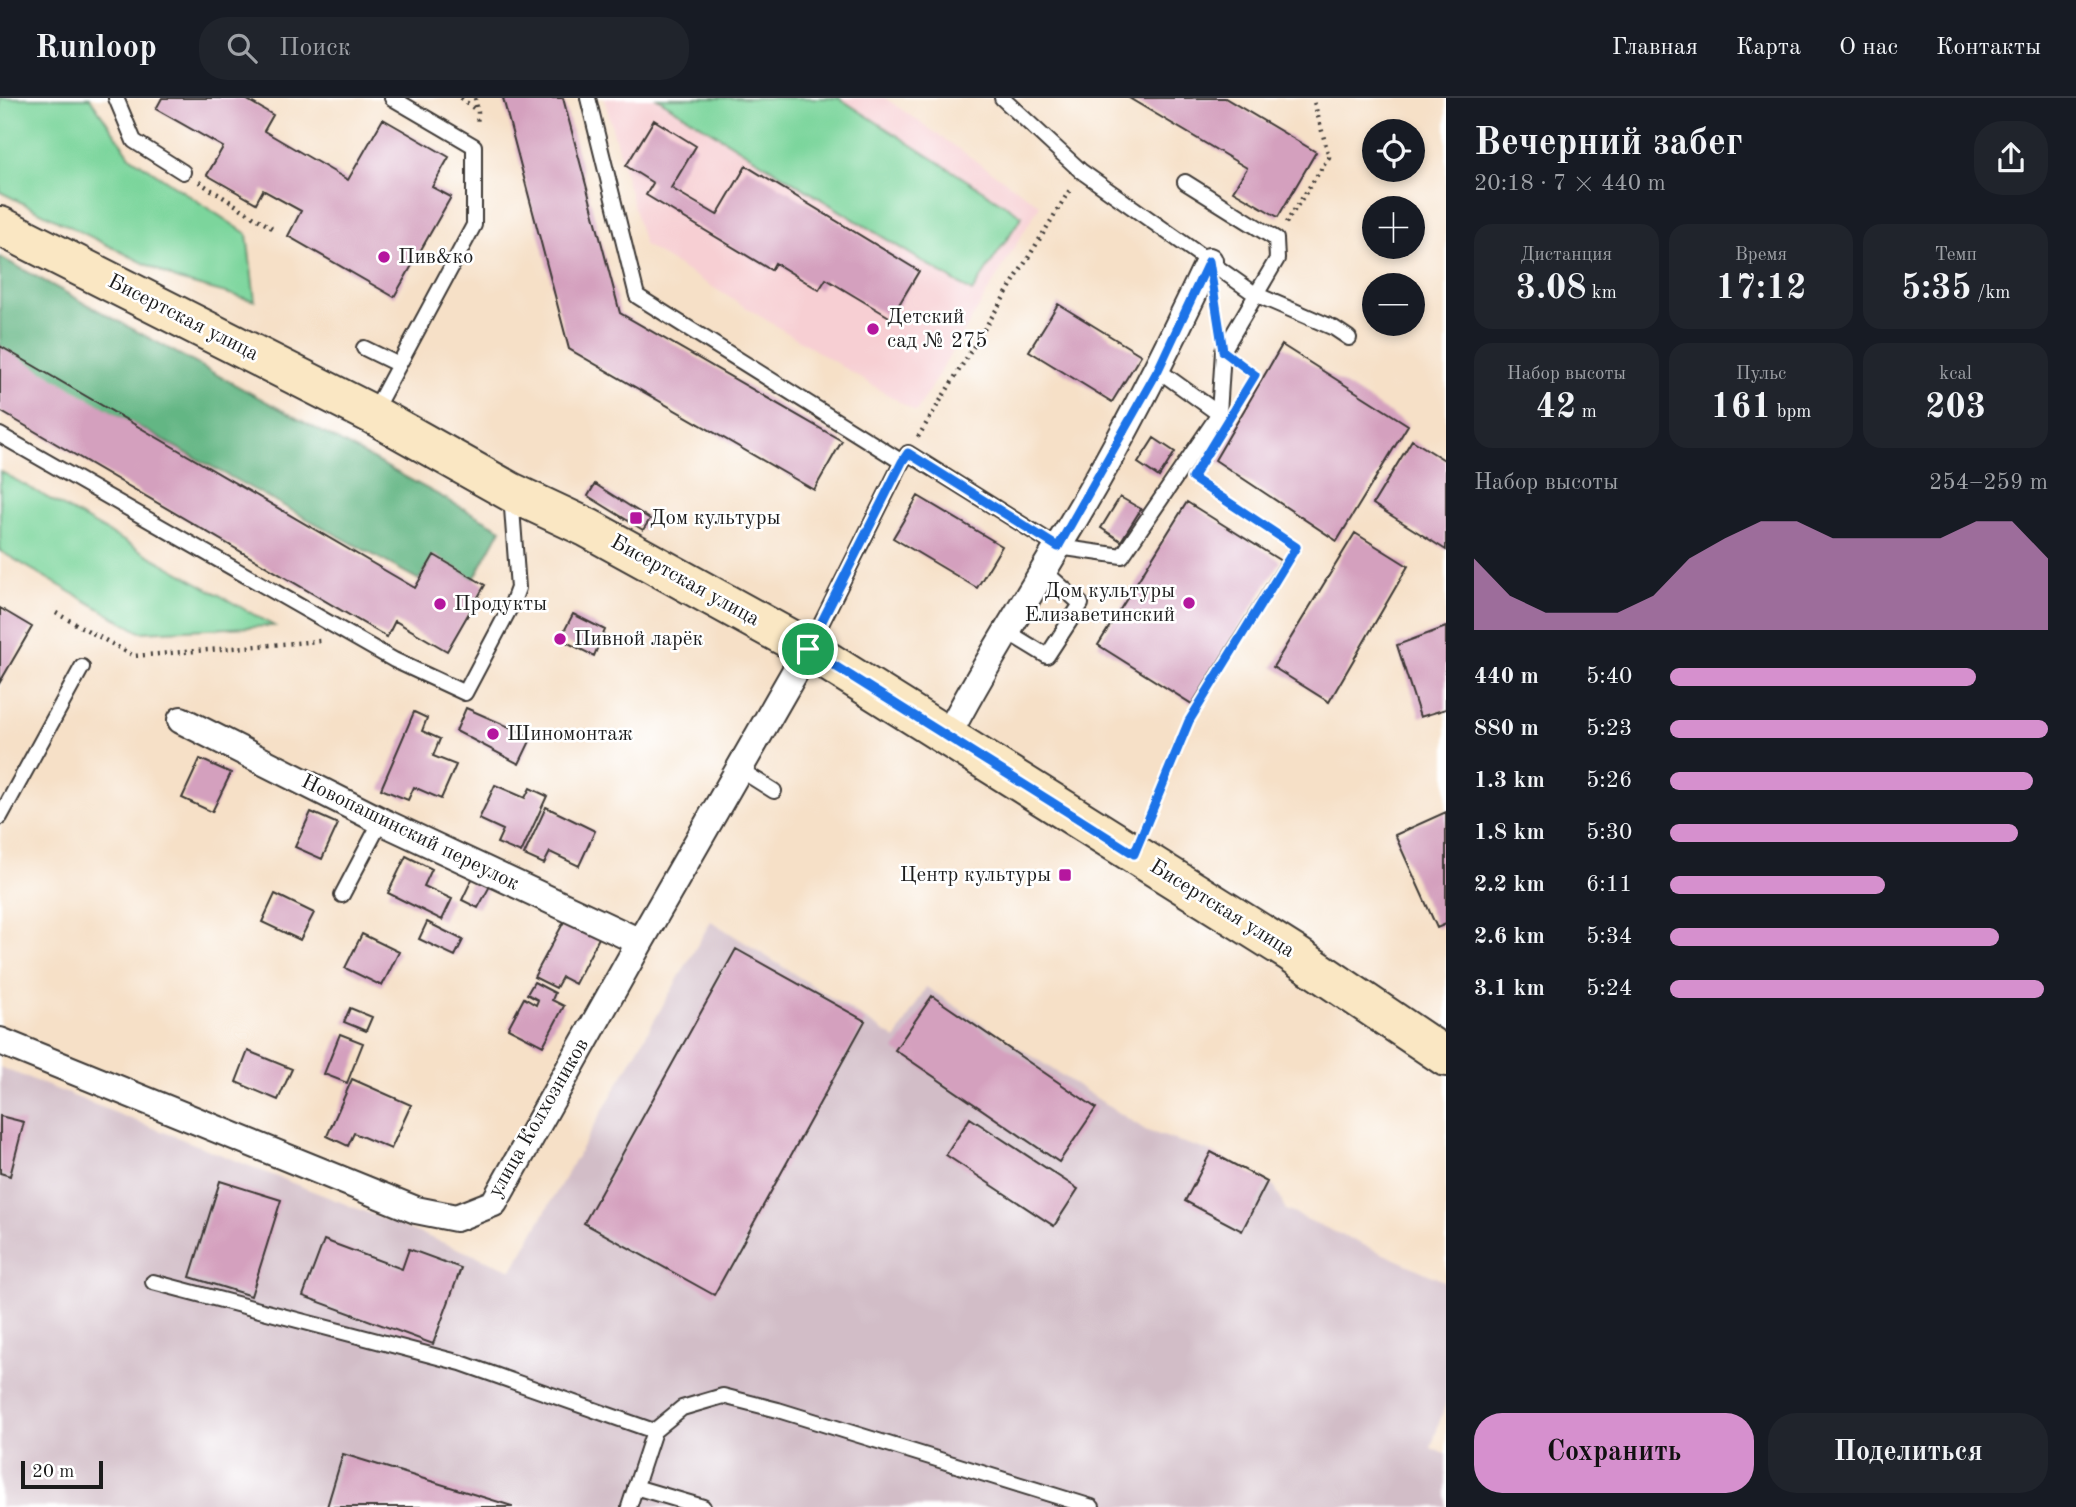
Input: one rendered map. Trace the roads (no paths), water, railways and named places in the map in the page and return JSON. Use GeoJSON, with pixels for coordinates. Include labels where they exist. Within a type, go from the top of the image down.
{"type":"FeatureCollection","features":[{"type":"Feature","properties":{"kind":"main road","name":"Бисертская улица"},"geometry":{"type":"LineString","coordinates":[[0,226],[372,414],[511,492],[588,528],[808,649],[1292,953],[1446,1057]]}},
{"type":"Feature","properties":{"kind":"street"},"geometry":{"type":"LineString","coordinates":[[947,737],[1158,370],[1209,261]]}},
{"type":"Feature","properties":{"kind":"street","name":"улица Колхозников"},"geometry":{"type":"LineString","coordinates":[[0,1041],[416,1210],[456,1218],[494,1203],[808,649]]}},
{"type":"Feature","properties":{"kind":"street","name":"Новопашинский переулок"},"geometry":{"type":"LineString","coordinates":[[181,720],[380,821],[640,942]]}},
{"type":"Feature","properties":{"kind":"lane"},"geometry":{"type":"LineString","coordinates":[[116,98],[134,141],[183,172]]}},
{"type":"Feature","properties":{"kind":"lane"},"geometry":{"type":"LineString","coordinates":[[372,414],[474,225],[474,146],[392,98]]}},
{"type":"Feature","properties":{"kind":"lane"},"geometry":{"type":"LineString","coordinates":[[588,98],[637,296],[1058,547],[1122,556],[1219,414],[1223,351],[1277,259],[1276,239],[1185,182]]}},
{"type":"Feature","properties":{"kind":"lane"},"geometry":{"type":"LineString","coordinates":[[1002,98],[1081,171],[1255,294],[1334,328],[1349,338]]}},
{"type":"Feature","properties":{"kind":"lane"},"geometry":{"type":"LineString","coordinates":[[363,348],[399,365]]}},
{"type":"Feature","properties":{"kind":"lane"},"geometry":{"type":"LineString","coordinates":[[1158,370],[1219,414]]}},
{"type":"Feature","properties":{"kind":"lane"},"geometry":{"type":"LineString","coordinates":[[0,435],[394,660],[465,693],[518,588],[511,492]]}},
{"type":"Feature","properties":{"kind":"lane"},"geometry":{"type":"LineString","coordinates":[[808,649],[905,457]]}},
{"type":"Feature","properties":{"kind":"lane"},"geometry":{"type":"LineString","coordinates":[[1006,631],[1047,656],[1081,604],[1044,570]]}},
{"type":"Feature","properties":{"kind":"lane"},"geometry":{"type":"LineString","coordinates":[[0,817],[82,667]]}},
{"type":"Feature","properties":{"kind":"lane"},"geometry":{"type":"LineString","coordinates":[[739,769],[774,791]]}},
{"type":"Feature","properties":{"kind":"lane"},"geometry":{"type":"LineString","coordinates":[[342,895],[380,821]]}},
{"type":"Feature","properties":{"kind":"lane"},"geometry":{"type":"LineString","coordinates":[[153,1282],[461,1363],[654,1431]]}},
{"type":"Feature","properties":{"kind":"lane"},"geometry":{"type":"LineString","coordinates":[[629,1507],[654,1431],[682,1408],[723,1396],[778,1410],[1092,1507]]}},
{"type":"Feature","properties":{"kind":"lane"},"geometry":{"type":"LineString","coordinates":[[635,1487],[704,1507]]}},
{"type":"Feature","properties":{"kind":"place","name":"Пив&ко"},"geometry":{"type":"Point","coordinates":[384,257]}},
{"type":"Feature","properties":{"kind":"place","name":"Детский сад № 275"},"geometry":{"type":"Point","coordinates":[873,329]}},
{"type":"Feature","properties":{"kind":"place","name":"Дом культуры"},"geometry":{"type":"Point","coordinates":[636,518]}},
{"type":"Feature","properties":{"kind":"place","name":"Дом культуры Елизаветинский"},"geometry":{"type":"Point","coordinates":[1189,603]}},
{"type":"Feature","properties":{"kind":"place","name":"Продукты"},"geometry":{"type":"Point","coordinates":[440,604]}},
{"type":"Feature","properties":{"kind":"place","name":"Пивной ларёк"},"geometry":{"type":"Point","coordinates":[560,639]}},
{"type":"Feature","properties":{"kind":"place","name":"Шиномонтаж"},"geometry":{"type":"Point","coordinates":[493,734]}},
{"type":"Feature","properties":{"kind":"place","name":"Центр культуры"},"geometry":{"type":"Point","coordinates":[1065,875]}}]}
